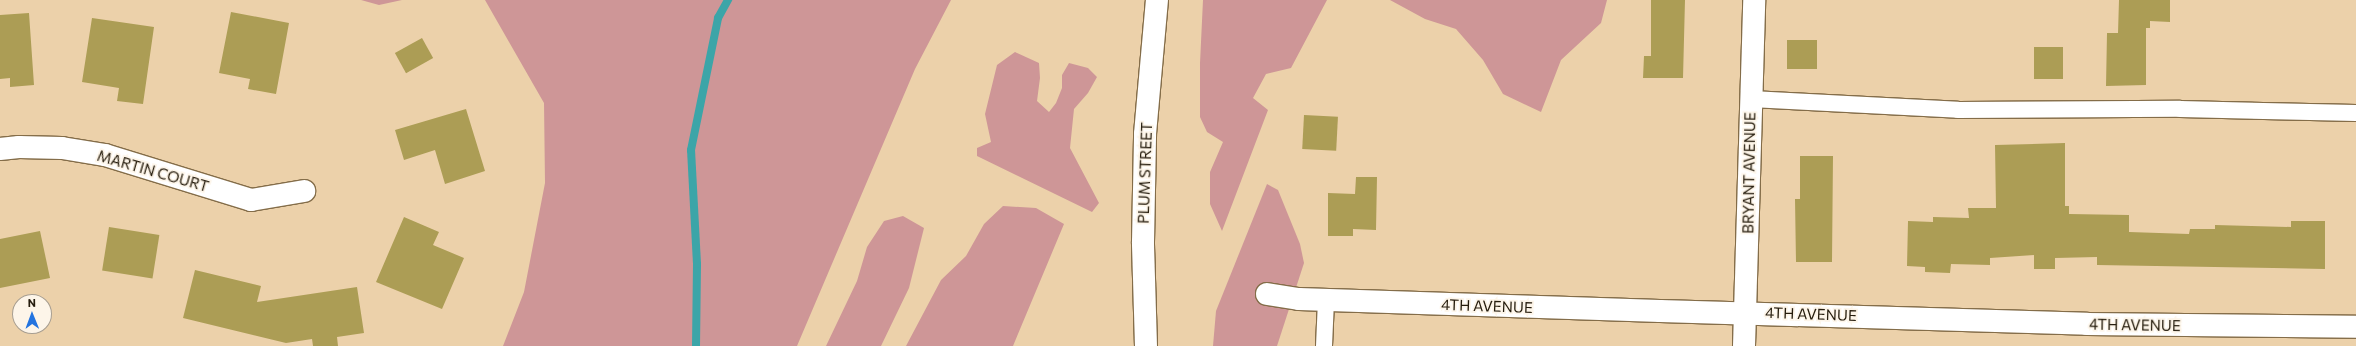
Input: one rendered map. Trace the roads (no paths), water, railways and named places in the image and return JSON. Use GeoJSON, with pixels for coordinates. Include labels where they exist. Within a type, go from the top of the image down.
{"type":"FeatureCollection","features":[{"type":"Feature","properties":{"kind":"street","name":"PLUM STREET"},"geometry":{"type":"LineString","coordinates":[[1146,346],[1143,242],[1145,134],[1157,0]]}},
{"type":"Feature","properties":{"kind":"street","name":"BRYANT AVENUE"},"geometry":{"type":"LineString","coordinates":[[1744,346],[1754,0]]}},
{"type":"Feature","properties":{"kind":"street","name":"MARTIN COURT"},"geometry":{"type":"LineString","coordinates":[[0,149],[19,147],[62,148],[105,155],[251,200],[304,191]]}},
{"type":"Feature","properties":{"kind":"street","name":"4TH AVENUE"},"geometry":{"type":"LineString","coordinates":[[1267,294],[1299,299],[1326,300],[2095,324],[2356,327]]}},
{"type":"Feature","properties":{"kind":"lane"},"geometry":{"type":"LineString","coordinates":[[1751,99],[1958,110],[2172,109],[2356,113]]}},
{"type":"Feature","properties":{"kind":"lane"},"geometry":{"type":"LineString","coordinates":[[1324,346],[1326,300]]}},
{"type":"Feature","properties":{"kind":"waterway"},"geometry":{"type":"LineString","coordinates":[[696,346],[697,264],[691,150],[718,18],[728,0]]}}]}
